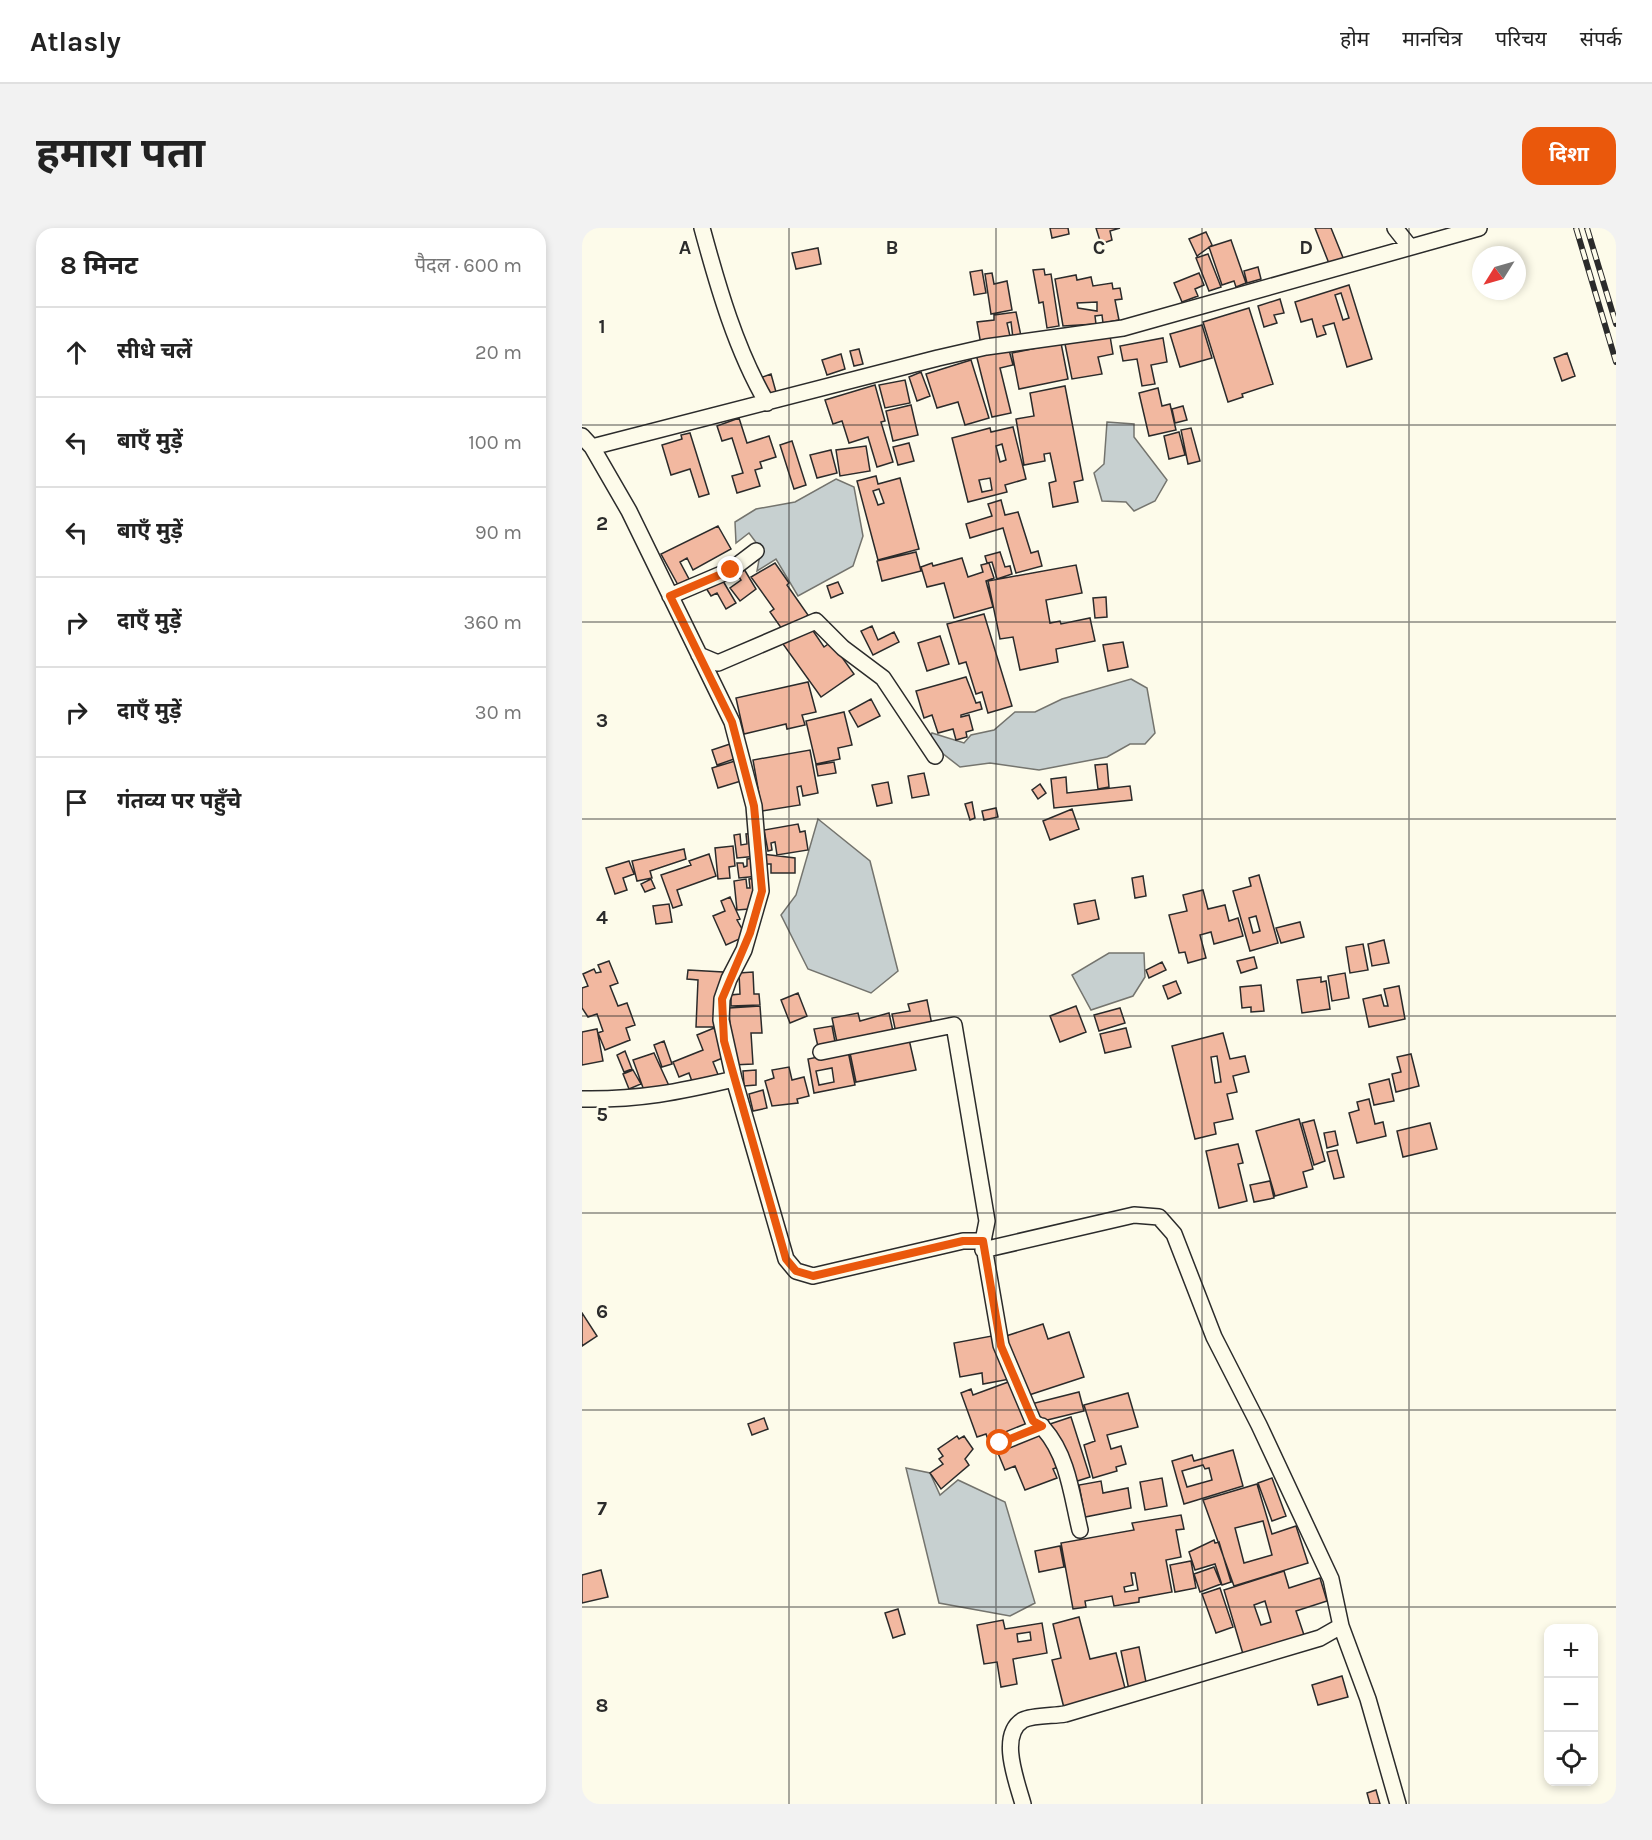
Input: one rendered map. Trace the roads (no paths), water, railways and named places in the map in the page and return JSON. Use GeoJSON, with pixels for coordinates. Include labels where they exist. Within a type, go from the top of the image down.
{"type":"FeatureCollection","features":[{"type":"Feature","properties":{"kind":"street"},"geometry":{"type":"LineString","coordinates":[[702,228],[717,283],[748,368],[767,403]]}},
{"type":"Feature","properties":{"kind":"street"},"geometry":{"type":"LineString","coordinates":[[1395,228],[1410,246]]}},
{"type":"Feature","properties":{"kind":"street"},"geometry":{"type":"LineString","coordinates":[[1398,1804],[1368,1699],[1341,1626],[1327,1569],[1259,1425],[1214,1337],[1174,1234],[1160,1218],[1134,1215],[983,1245],[963,1241],[813,1276],[796,1271],[786,1259],[724,1041],[722,999],[750,933],[762,891],[754,806],[732,722],[629,511],[587,442],[767,403],[986,347],[1123,328],[1479,228]]}},
{"type":"Feature","properties":{"kind":"street"},"geometry":{"type":"LineString","coordinates":[[670,596],[731,570],[756,551]]}},
{"type":"Feature","properties":{"kind":"street"},"geometry":{"type":"LineString","coordinates":[[699,655],[718,663],[816,621],[843,648],[883,678],[904,714],[935,756]]}},
{"type":"Feature","properties":{"kind":"street"},"geometry":{"type":"LineString","coordinates":[[821,1052],[954,1025],[987,1221],[983,1245],[1001,1346],[1033,1421],[1042,1426],[1064,1463],[1080,1530]]}},
{"type":"Feature","properties":{"kind":"street"},"geometry":{"type":"LineString","coordinates":[[582,1099],[626,1100],[668,1095],[734,1079]]}},
{"type":"Feature","properties":{"kind":"street"},"geometry":{"type":"LineString","coordinates":[[1000,1443],[1042,1426]]}},
{"type":"Feature","properties":{"kind":"street"},"geometry":{"type":"LineString","coordinates":[[1023,1804],[1009,1751],[1014,1729],[1024,1720],[1065,1714],[1320,1638],[1341,1626]]}},
{"type":"Feature","properties":{"kind":"railway"},"geometry":{"type":"LineString","coordinates":[[1576,228],[1616,362]]}},
{"type":"Feature","properties":{"kind":"railway"},"geometry":{"type":"LineString","coordinates":[[1587,228],[1616,324]]}}]}
